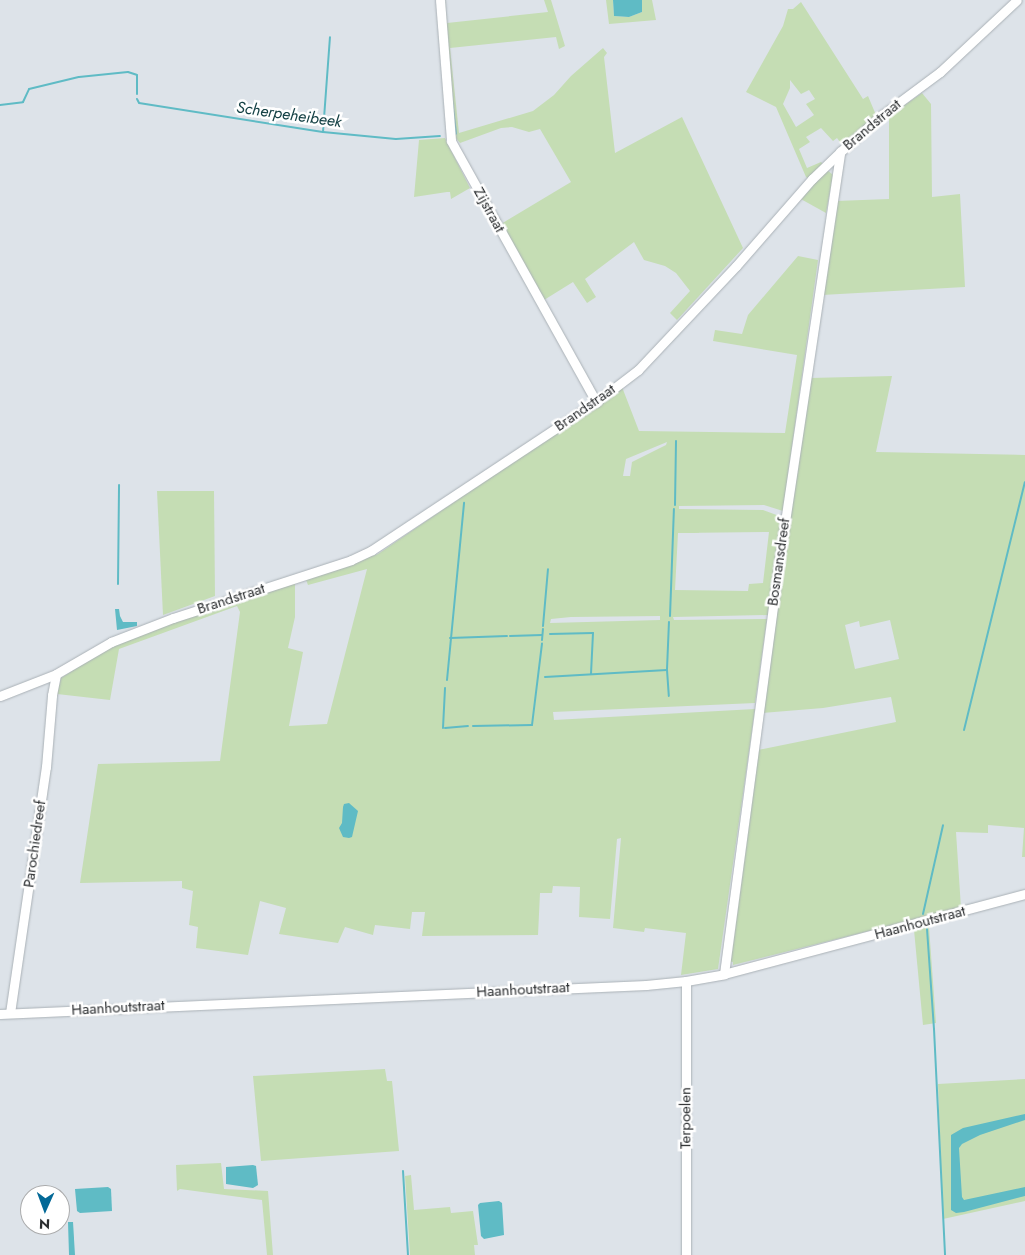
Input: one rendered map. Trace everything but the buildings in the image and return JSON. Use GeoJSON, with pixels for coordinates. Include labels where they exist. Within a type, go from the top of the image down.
{"type":"FeatureCollection","features":[{"type":"Feature","properties":{"kind":"street","name":"Zijstraat"},"geometry":{"type":"LineString","coordinates":[[440,0],[451,141],[596,402]]}},
{"type":"Feature","properties":{"kind":"street","name":"Brandstraat"},"geometry":{"type":"LineString","coordinates":[[0,696],[56,674],[120,639],[173,618],[351,560],[372,550],[596,402],[638,370],[736,266],[812,179],[840,152],[882,115],[940,72],[1017,0]]}},
{"type":"Feature","properties":{"kind":"street","name":"Bosmansdreef"},"geometry":{"type":"LineString","coordinates":[[724,974],[778,572],[840,152]]}},
{"type":"Feature","properties":{"kind":"street","name":"Parochiedreef"},"geometry":{"type":"LineString","coordinates":[[10,1013],[46,767],[52,695],[56,674]]}},
{"type":"Feature","properties":{"kind":"street","name":"Haanhoutstraat"},"geometry":{"type":"LineString","coordinates":[[0,1014],[646,985],[686,981],[724,974],[1025,894]]}},
{"type":"Feature","properties":{"kind":"street","name":"Terpoelen"},"geometry":{"type":"LineString","coordinates":[[686,981],[686,1255]]}},
{"type":"Feature","properties":{"kind":"green space"},"geometry":{"type":"Polygon","coordinates":[[[442,0],[445,0],[447,23],[548,12],[544,0],[551,0],[565,46],[559,49],[556,37],[450,48],[459,133],[533,111],[554,95],[571,76],[603,48],[607,53],[604,57],[615,153],[682,117],[743,248],[677,320],[670,313],[690,291],[676,273],[665,266],[644,260],[634,242],[585,279],[596,297],[587,303],[573,282],[544,300],[501,224],[571,182],[540,129],[529,132],[512,127],[501,128],[460,143],[452,133],[442,0]]]}},
{"type":"Feature","properties":{"kind":"green space"},"geometry":{"type":"Polygon","coordinates":[[[606,0],[613,0],[614,16],[629,17],[642,12],[642,0],[652,0],[656,20],[609,24],[606,0]]]}},
{"type":"Feature","properties":{"kind":"green space"},"geometry":{"type":"Polygon","coordinates":[[[801,2],[863,99],[868,96],[876,115],[843,146],[837,138],[833,141],[821,128],[806,137],[810,142],[799,149],[807,168],[821,162],[823,164],[809,179],[806,177],[776,107],[746,92],[783,26],[788,9],[793,9],[801,2]],[[790,80],[790,88],[783,104],[796,127],[814,115],[806,104],[815,99],[809,90],[801,94],[790,80]]]}},
{"type":"Feature","properties":{"kind":"green space"},"geometry":{"type":"Polygon","coordinates":[[[922,93],[931,104],[932,197],[960,194],[965,287],[822,295],[836,201],[889,199],[889,116],[922,93]]]}},
{"type":"Feature","properties":{"kind":"green space"},"geometry":{"type":"Polygon","coordinates":[[[445,138],[470,188],[451,199],[450,192],[414,197],[419,140],[445,138]]]}},
{"type":"Feature","properties":{"kind":"green space"},"geometry":{"type":"Polygon","coordinates":[[[826,169],[833,175],[826,213],[799,198],[826,169]]]}},
{"type":"Feature","properties":{"kind":"green space"},"geometry":{"type":"Polygon","coordinates":[[[798,256],[818,260],[783,511],[764,505],[679,506],[679,509],[763,510],[782,517],[768,615],[673,617],[674,620],[767,619],[755,703],[553,712],[554,720],[755,709],[718,969],[681,975],[686,933],[645,928],[644,932],[613,928],[621,838],[617,839],[610,919],[579,917],[580,887],[553,886],[552,893],[540,893],[538,935],[422,936],[425,912],[412,912],[410,929],[375,925],[373,935],[345,927],[338,943],[279,934],[286,908],[260,901],[248,955],[196,948],[198,927],[189,925],[193,891],[182,888],[182,881],[80,883],[98,764],[220,761],[240,612],[237,606],[119,649],[110,700],[57,694],[61,678],[108,648],[183,617],[295,582],[295,617],[288,648],[303,652],[289,726],[327,724],[367,569],[308,585],[305,577],[378,554],[622,387],[639,431],[785,433],[797,355],[713,341],[715,330],[742,334],[748,315],[798,256]],[[667,442],[626,459],[623,476],[630,476],[632,462],[666,445],[667,442]],[[769,532],[678,533],[675,590],[748,591],[749,584],[763,583],[769,532]],[[660,616],[551,619],[550,623],[660,620],[660,616]]]}},
{"type":"Feature","properties":{"kind":"green space"},"geometry":{"type":"Polygon","coordinates":[[[892,376],[876,452],[1025,455],[1025,857],[1022,857],[1024,828],[988,825],[988,833],[956,832],[961,908],[733,965],[733,962],[728,961],[758,750],[896,722],[891,697],[823,708],[762,713],[810,378],[892,376]],[[890,620],[860,627],[859,621],[845,625],[855,669],[899,659],[890,620]]]}},
{"type":"Feature","properties":{"kind":"green space"},"geometry":{"type":"Polygon","coordinates":[[[157,491],[214,491],[215,596],[163,615],[157,491]]]}},
{"type":"Feature","properties":{"kind":"green space"},"geometry":{"type":"Polygon","coordinates":[[[929,927],[936,1023],[923,1025],[914,930],[929,927]]]}},
{"type":"Feature","properties":{"kind":"green space"},"geometry":{"type":"Polygon","coordinates":[[[385,1069],[387,1081],[392,1081],[399,1151],[261,1161],[253,1076],[385,1069]]]}},
{"type":"Feature","properties":{"kind":"green space"},"geometry":{"type":"Polygon","coordinates":[[[1025,1079],[1025,1201],[943,1219],[938,1084],[1025,1079]]]}},
{"type":"Feature","properties":{"kind":"green space"},"geometry":{"type":"Polygon","coordinates":[[[221,1163],[224,1189],[268,1191],[273,1255],[267,1255],[262,1200],[180,1189],[177,1191],[176,1165],[221,1163]]]}},
{"type":"Feature","properties":{"kind":"green space"},"geometry":{"type":"Polygon","coordinates":[[[411,1175],[414,1210],[450,1207],[451,1213],[473,1211],[478,1245],[474,1245],[475,1255],[410,1255],[405,1176],[411,1175]]]}},
{"type":"Feature","properties":{"kind":"water"},"geometry":{"type":"Polygon","coordinates":[[[613,0],[642,0],[642,12],[629,17],[614,16],[613,0]]]}},
{"type":"Feature","properties":{"kind":"water"},"geometry":{"type":"Polygon","coordinates":[[[115,609],[119,609],[123,622],[137,622],[137,626],[117,630],[115,609]]]}},
{"type":"Feature","properties":{"kind":"water"},"geometry":{"type":"Polygon","coordinates":[[[349,803],[358,811],[352,837],[349,838],[343,837],[339,828],[342,823],[344,804],[349,803]]]}},
{"type":"Feature","properties":{"kind":"water"},"geometry":{"type":"Polygon","coordinates":[[[1025,1114],[1025,1120],[980,1135],[962,1144],[959,1148],[962,1197],[964,1200],[1025,1187],[1025,1196],[964,1212],[956,1213],[951,1210],[951,1135],[963,1128],[1025,1114]]]}},
{"type":"Feature","properties":{"kind":"water"},"geometry":{"type":"Polygon","coordinates":[[[256,1166],[258,1185],[253,1188],[226,1184],[226,1167],[256,1166]]]}},
{"type":"Feature","properties":{"kind":"water"},"geometry":{"type":"Polygon","coordinates":[[[108,1187],[111,1189],[112,1211],[80,1213],[77,1211],[75,1189],[108,1187]]]}},
{"type":"Feature","properties":{"kind":"water"},"geometry":{"type":"Polygon","coordinates":[[[499,1201],[502,1203],[504,1235],[484,1239],[481,1236],[478,1205],[480,1203],[499,1201]]]}},
{"type":"Feature","properties":{"kind":"water"},"geometry":{"type":"Polygon","coordinates":[[[70,1222],[73,1222],[75,1255],[69,1255],[68,1235],[70,1235],[70,1222]]]}},
{"type":"Feature","properties":{"kind":"waterway"},"geometry":{"type":"LineString","coordinates":[[323,132],[330,37]]}},
{"type":"Feature","properties":{"kind":"waterway","name":"Scherpeheibeek"},"geometry":{"type":"LineString","coordinates":[[0,105],[23,102],[29,89],[79,77],[128,72],[137,75],[137,94]]}},
{"type":"Feature","properties":{"kind":"waterway","name":"Scherpeheibeek"},"geometry":{"type":"LineString","coordinates":[[451,92],[456,134]]}},
{"type":"Feature","properties":{"kind":"waterway","name":"Scherpeheibeek"},"geometry":{"type":"LineString","coordinates":[[137,99],[139,103],[323,132],[396,139],[440,136]]}},
{"type":"Feature","properties":{"kind":"waterway"},"geometry":{"type":"LineString","coordinates":[[675,505],[676,441]]}},
{"type":"Feature","properties":{"kind":"waterway"},"geometry":{"type":"LineString","coordinates":[[964,730],[1025,482]]}},
{"type":"Feature","properties":{"kind":"waterway"},"geometry":{"type":"LineString","coordinates":[[118,584],[119,485]]}},
{"type":"Feature","properties":{"kind":"waterway"},"geometry":{"type":"LineString","coordinates":[[447,680],[464,503]]}},
{"type":"Feature","properties":{"kind":"waterway"},"geometry":{"type":"LineString","coordinates":[[670,616],[674,509]]}},
{"type":"Feature","properties":{"kind":"waterway"},"geometry":{"type":"LineString","coordinates":[[543,626],[548,569]]}},
{"type":"Feature","properties":{"kind":"waterway"},"geometry":{"type":"LineString","coordinates":[[667,669],[669,622]]}},
{"type":"Feature","properties":{"kind":"waterway"},"geometry":{"type":"LineString","coordinates":[[542,640],[543,629]]}},
{"type":"Feature","properties":{"kind":"waterway"},"geometry":{"type":"LineString","coordinates":[[550,634],[593,633],[591,674]]}},
{"type":"Feature","properties":{"kind":"waterway"},"geometry":{"type":"LineString","coordinates":[[510,636],[542,635]]}},
{"type":"Feature","properties":{"kind":"waterway"},"geometry":{"type":"LineString","coordinates":[[450,638],[507,636]]}},
{"type":"Feature","properties":{"kind":"waterway"},"geometry":{"type":"LineString","coordinates":[[473,726],[532,725],[542,644]]}},
{"type":"Feature","properties":{"kind":"waterway"},"geometry":{"type":"LineString","coordinates":[[545,677],[667,670],[669,696]]}},
{"type":"Feature","properties":{"kind":"waterway"},"geometry":{"type":"LineString","coordinates":[[443,728],[445,688]]}},
{"type":"Feature","properties":{"kind":"waterway"},"geometry":{"type":"LineString","coordinates":[[445,728],[468,726]]}},
{"type":"Feature","properties":{"kind":"waterway"},"geometry":{"type":"LineString","coordinates":[[923,914],[943,825]]}},
{"type":"Feature","properties":{"kind":"waterway"},"geometry":{"type":"LineString","coordinates":[[927,929],[945,1255]]}},
{"type":"Feature","properties":{"kind":"waterway"},"geometry":{"type":"LineString","coordinates":[[403,1171],[408,1255]]}}]}
